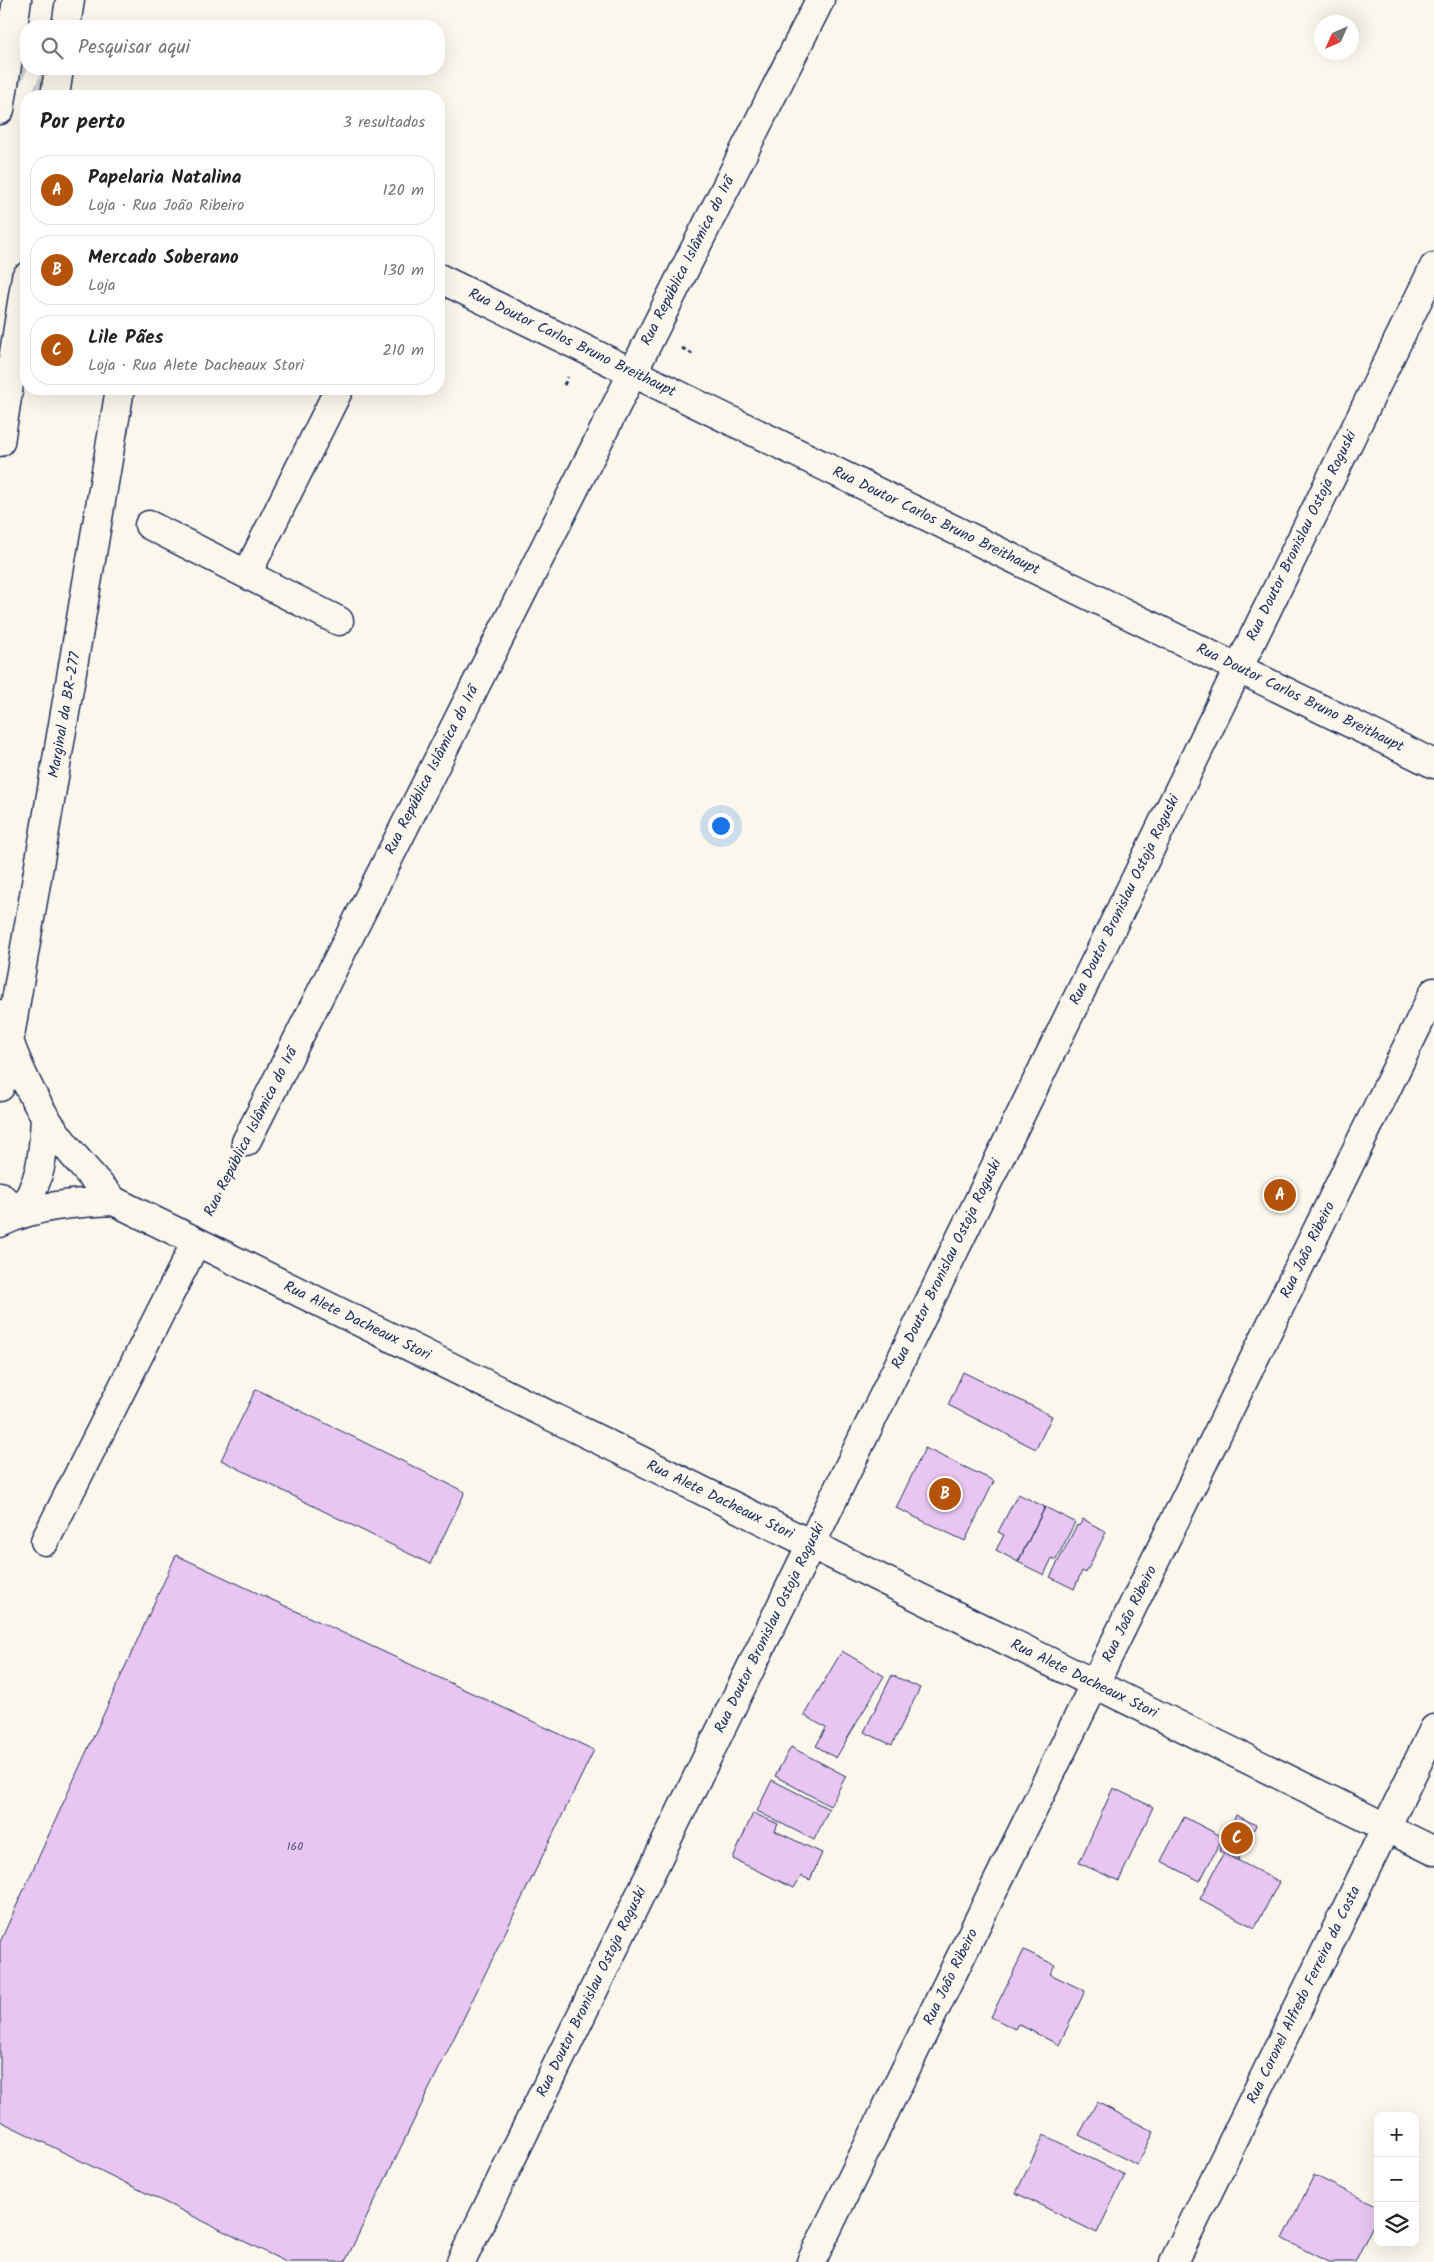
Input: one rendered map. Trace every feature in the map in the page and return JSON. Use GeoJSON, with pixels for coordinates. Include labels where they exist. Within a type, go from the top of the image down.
{"type":"FeatureCollection","features":[{"type":"Feature","properties":{"kind":"main road"},"geometry":{"type":"LineString","coordinates":[[0,110],[17,0]]}},
{"type":"Feature","properties":{"kind":"main road"},"geometry":{"type":"LineString","coordinates":[[67,20],[70,0]]}},
{"type":"Feature","properties":{"kind":"main road","name":"Rua República Islâmica do Irã"},"geometry":{"type":"LineString","coordinates":[[246,1142],[820,0]]}},
{"type":"Feature","properties":{"kind":"main road"},"geometry":{"type":"LineString","coordinates":[[56,90],[58,75]]}},
{"type":"Feature","properties":{"kind":"main road","name":"Rua Doutor Bronislau Ostoja Roguski"},"geometry":{"type":"LineString","coordinates":[[461,2262],[1434,266]]}},
{"type":"Feature","properties":{"kind":"main road","name":"Rua Doutor Carlos Bruno Breithaupt"},"geometry":{"type":"LineString","coordinates":[[445,281],[1434,764]]}},
{"type":"Feature","properties":{"kind":"main road"},"geometry":{"type":"LineString","coordinates":[[0,442],[20,315]]}},
{"type":"Feature","properties":{"kind":"main road","name":"Marginal da BR-277"},"geometry":{"type":"LineString","coordinates":[[0,1087],[119,395]]}},
{"type":"Feature","properties":{"kind":"main road"},"geometry":{"type":"LineString","coordinates":[[247,574],[336,395]]}},
{"type":"Feature","properties":{"kind":"main road"},"geometry":{"type":"LineString","coordinates":[[149,525],[339,621]]}},
{"type":"Feature","properties":{"kind":"main road","name":"Rua João Ribeiro"},"geometry":{"type":"LineString","coordinates":[[811,2262],[1434,992]]}},
{"type":"Feature","properties":{"kind":"main road"},"geometry":{"type":"LineString","coordinates":[[0,1014],[26,1084],[45,1117],[77,1159],[114,1202]]}},
{"type":"Feature","properties":{"kind":"main road"},"geometry":{"type":"LineString","coordinates":[[6,1211],[30,1198],[38,1179],[45,1117]]}},
{"type":"Feature","properties":{"kind":"main road"},"geometry":{"type":"LineString","coordinates":[[6,1211],[114,1202]]}},
{"type":"Feature","properties":{"kind":"main road","name":"Rua Alete Dacheaux Stori"},"geometry":{"type":"LineString","coordinates":[[114,1202],[1434,1851]]}},
{"type":"Feature","properties":{"kind":"main road"},"geometry":{"type":"LineString","coordinates":[[45,1541],[196,1242]]}},
{"type":"Feature","properties":{"kind":"main road","name":"Rua Coronel Alfredo Ferreira da Costa"},"geometry":{"type":"LineString","coordinates":[[1174,2262],[1434,1729]]}},
{"type":"Feature","properties":{"kind":"path","name":"Rua República Islâmica do Irã"},"geometry":{"type":"LineString","coordinates":[[196,1242],[246,1142]]}},
{"type":"Feature","properties":{"kind":"building"},"geometry":{"type":"Polygon","coordinates":[[[963,1372],[1052,1416],[1036,1449],[948,1405],[963,1372]]]}},
{"type":"Feature","properties":{"kind":"building"},"geometry":{"type":"Polygon","coordinates":[[[256,1389],[465,1492],[430,1564],[221,1460],[256,1389]]]}},
{"type":"Feature","properties":{"kind":"building"},"geometry":{"type":"Polygon","coordinates":[[[925,1448],[994,1481],[965,1541],[896,1508],[925,1448]]]}},
{"type":"Feature","properties":{"kind":"building"},"geometry":{"type":"Polygon","coordinates":[[[1018,1494],[1045,1507],[1018,1562],[996,1550],[1004,1535],[998,1532],[1018,1494]]]}},
{"type":"Feature","properties":{"kind":"building"},"geometry":{"type":"Polygon","coordinates":[[[1045,1507],[1075,1522],[1056,1560],[1052,1558],[1044,1575],[1018,1562],[1045,1507]]]}},
{"type":"Feature","properties":{"kind":"building"},"geometry":{"type":"Polygon","coordinates":[[[1083,1519],[1106,1532],[1086,1573],[1082,1571],[1074,1589],[1050,1577],[1077,1525],[1079,1526],[1083,1519]]]}},
{"type":"Feature","properties":{"kind":"building"},"geometry":{"type":"Polygon","coordinates":[[[176,1555],[594,1750],[345,2262],[286,2262],[0,2121],[0,1942],[176,1555]]]}},
{"type":"Feature","properties":{"kind":"building"},"geometry":{"type":"Polygon","coordinates":[[[842,1651],[884,1676],[836,1758],[816,1746],[826,1728],[804,1715],[842,1651]]]}},
{"type":"Feature","properties":{"kind":"building"},"geometry":{"type":"Polygon","coordinates":[[[892,1675],[920,1688],[892,1745],[864,1732],[892,1675]]]}},
{"type":"Feature","properties":{"kind":"building"},"geometry":{"type":"Polygon","coordinates":[[[791,1747],[846,1776],[830,1806],[775,1776],[791,1747]]]}},
{"type":"Feature","properties":{"kind":"building"},"geometry":{"type":"Polygon","coordinates":[[[772,1780],[829,1809],[814,1840],[757,1811],[772,1780]]]}},
{"type":"Feature","properties":{"kind":"building"},"geometry":{"type":"Polygon","coordinates":[[[1113,1788],[1153,1807],[1119,1881],[1079,1863],[1113,1788]]]}},
{"type":"Feature","properties":{"kind":"building"},"geometry":{"type":"Polygon","coordinates":[[[753,1813],[778,1824],[775,1831],[822,1853],[810,1880],[801,1876],[794,1888],[733,1859],[753,1813]]]}},
{"type":"Feature","properties":{"kind":"building"},"geometry":{"type":"Polygon","coordinates":[[[1236,1815],[1256,1825],[1238,1860],[1219,1851],[1236,1815]]]}},
{"type":"Feature","properties":{"kind":"building"},"geometry":{"type":"Polygon","coordinates":[[[1184,1817],[1223,1837],[1200,1881],[1161,1861],[1184,1817]]]}},
{"type":"Feature","properties":{"kind":"building"},"geometry":{"type":"Polygon","coordinates":[[[1224,1853],[1279,1882],[1255,1928],[1200,1899],[1224,1853]]]}},
{"type":"Feature","properties":{"kind":"building"},"geometry":{"type":"Polygon","coordinates":[[[1024,1950],[1055,1965],[1050,1974],[1085,1991],[1059,2045],[1018,2024],[1015,2029],[991,2017],[1024,1950]]]}},
{"type":"Feature","properties":{"kind":"building"},"geometry":{"type":"Polygon","coordinates":[[[1097,2102],[1154,2132],[1137,2165],[1079,2135],[1097,2102]]]}},
{"type":"Feature","properties":{"kind":"building"},"geometry":{"type":"Polygon","coordinates":[[[1044,2135],[1125,2175],[1097,2233],[1016,2193],[1044,2135]]]}},
{"type":"Feature","properties":{"kind":"building"},"geometry":{"type":"Polygon","coordinates":[[[1314,2175],[1374,2205],[1374,2223],[1355,2262],[1328,2262],[1283,2239],[1314,2175]]]}},
{"type":"Feature","properties":{"kind":"tunnel"},"geometry":{"type":"LineString","coordinates":[[0,62],[20,72]]}},
{"type":"Feature","properties":{"kind":"tunnel"},"geometry":{"type":"LineString","coordinates":[[26,75],[55,90]]}},
{"type":"Feature","properties":{"kind":"place","name":"Papelaria Natalina"},"geometry":{"type":"Point","coordinates":[1280,1195]}},
{"type":"Feature","properties":{"kind":"place","name":"Mercado Soberano"},"geometry":{"type":"Point","coordinates":[945,1494]}},
{"type":"Feature","properties":{"kind":"place","name":"Lile Pães"},"geometry":{"type":"Point","coordinates":[1237,1838]}}]}
